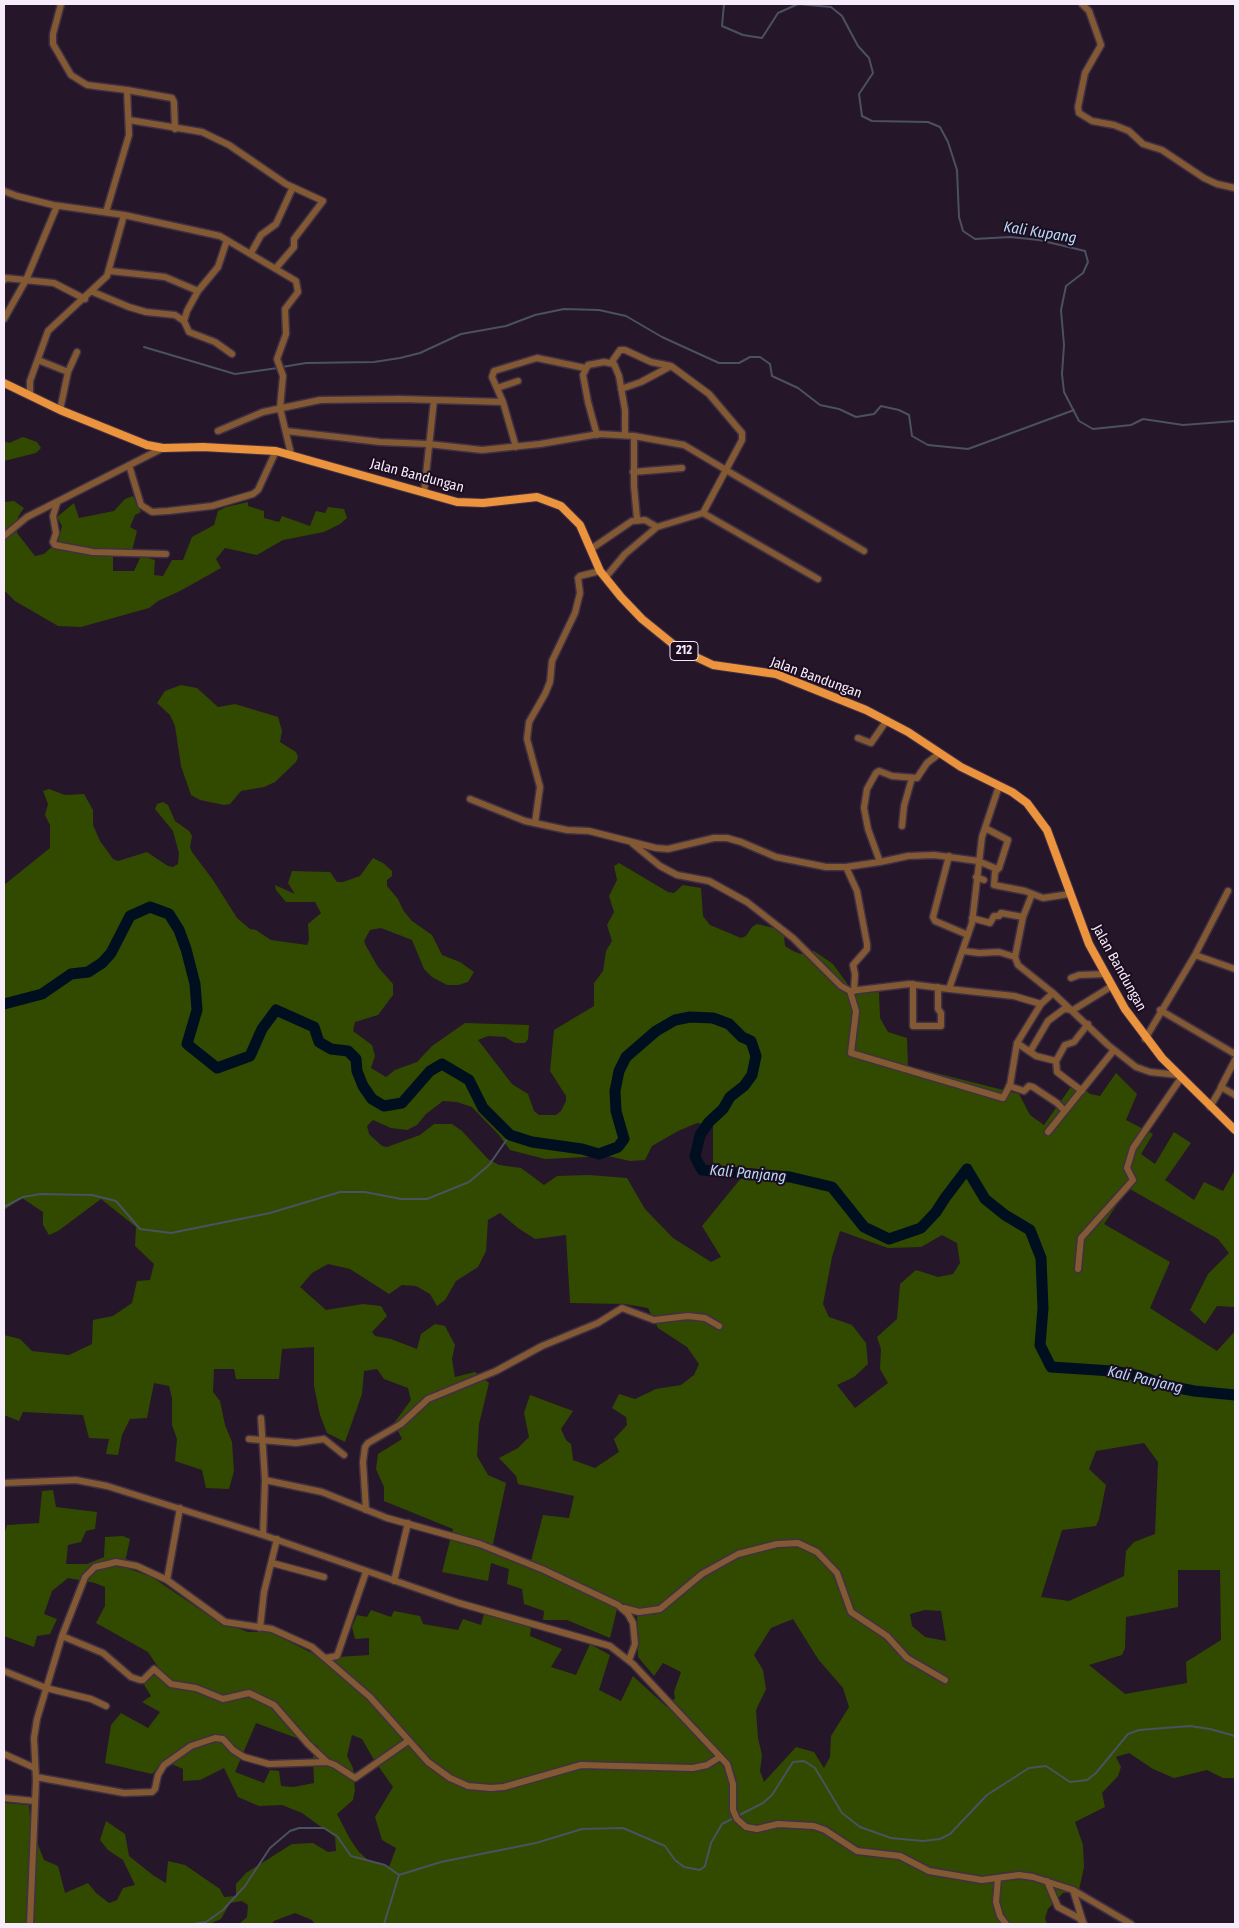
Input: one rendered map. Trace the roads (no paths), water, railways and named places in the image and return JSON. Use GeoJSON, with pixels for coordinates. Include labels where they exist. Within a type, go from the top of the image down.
{"type":"FeatureCollection","features":[{"type":"Feature","properties":{"kind":"main road","name":"Jalan Bandungan"},"geometry":{"type":"LineString","coordinates":[[4,383],[60,410],[138,442],[163,448],[203,447],[276,451],[424,493],[474,503],[525,497],[550,500],[570,514],[584,533],[600,570],[606,578],[642,619],[679,648],[700,660],[718,666],[776,674],[887,720],[967,771],[1021,799],[1038,816],[1047,830],[1089,944],[1112,986],[1145,1038],[1210,1107],[1235,1130]]}},
{"type":"Feature","properties":{"kind":"street"},"geometry":{"type":"LineString","coordinates":[[61,4],[53,34],[53,44],[68,72],[75,79],[87,85],[172,98],[174,102],[175,129]]}},
{"type":"Feature","properties":{"kind":"street"},"geometry":{"type":"LineString","coordinates":[[1082,4],[1090,11],[1101,44],[1085,73],[1078,107],[1079,113],[1092,121],[1114,125],[1129,131],[1143,144],[1162,150],[1204,178],[1217,184],[1235,188]]}},
{"type":"Feature","properties":{"kind":"street"},"geometry":{"type":"LineString","coordinates":[[106,212],[129,135],[127,90]]}},
{"type":"Feature","properties":{"kind":"street"},"geometry":{"type":"LineString","coordinates":[[129,120],[175,129],[197,131],[222,141],[292,187],[323,201],[294,239],[294,247],[276,268]]}},
{"type":"Feature","properties":{"kind":"street"},"geometry":{"type":"LineString","coordinates":[[251,253],[261,235],[276,224],[292,187]]}},
{"type":"Feature","properties":{"kind":"street"},"geometry":{"type":"LineString","coordinates":[[4,191],[56,206],[106,212],[194,229],[228,240],[296,281],[298,288],[296,296],[288,304],[284,314],[286,330],[277,359],[283,376],[280,408],[291,454]]}},
{"type":"Feature","properties":{"kind":"street"},"geometry":{"type":"LineString","coordinates":[[4,319],[26,280],[56,206]]}},
{"type":"Feature","properties":{"kind":"street"},"geometry":{"type":"LineString","coordinates":[[30,396],[30,381],[51,326],[93,292],[110,271],[124,215]]}},
{"type":"Feature","properties":{"kind":"street"},"geometry":{"type":"LineString","coordinates":[[184,321],[187,311],[198,291],[218,267],[228,240]]}},
{"type":"Feature","properties":{"kind":"street"},"geometry":{"type":"LineString","coordinates":[[110,271],[165,277],[198,291]]}},
{"type":"Feature","properties":{"kind":"street"},"geometry":{"type":"LineString","coordinates":[[5,279],[54,283],[85,299]]}},
{"type":"Feature","properties":{"kind":"street"},"geometry":{"type":"LineString","coordinates":[[93,292],[138,310],[175,315],[184,321],[189,332],[215,342],[232,354]]}},
{"type":"Feature","properties":{"kind":"street"},"geometry":{"type":"LineString","coordinates":[[606,578],[626,554],[657,527],[703,513],[742,440],[742,433],[712,396],[671,366],[651,362],[625,350],[620,350],[611,363]]}},
{"type":"Feature","properties":{"kind":"street"},"geometry":{"type":"LineString","coordinates":[[60,410],[68,372],[77,352]]}},
{"type":"Feature","properties":{"kind":"street"},"geometry":{"type":"LineString","coordinates":[[516,447],[503,402],[491,375],[494,371],[532,359],[545,359],[585,368]]}},
{"type":"Feature","properties":{"kind":"street"},"geometry":{"type":"LineString","coordinates":[[38,360],[68,372]]}},
{"type":"Feature","properties":{"kind":"street"},"geometry":{"type":"LineString","coordinates":[[597,435],[583,378],[585,368],[594,362],[611,363],[616,367],[625,410],[625,435]]}},
{"type":"Feature","properties":{"kind":"street"},"geometry":{"type":"LineString","coordinates":[[621,389],[641,382],[671,366]]}},
{"type":"Feature","properties":{"kind":"street"},"geometry":{"type":"LineString","coordinates":[[497,388],[518,381]]}},
{"type":"Feature","properties":{"kind":"street"},"geometry":{"type":"LineString","coordinates":[[218,431],[258,414],[320,400],[503,402]]}},
{"type":"Feature","properties":{"kind":"street"},"geometry":{"type":"LineString","coordinates":[[424,493],[434,400]]}},
{"type":"Feature","properties":{"kind":"street"},"geometry":{"type":"LineString","coordinates":[[286,431],[380,442],[428,444],[482,450],[597,435],[634,436],[684,445],[864,551]]}},
{"type":"Feature","properties":{"kind":"street"},"geometry":{"type":"LineString","coordinates":[[634,436],[637,519]]}},
{"type":"Feature","properties":{"kind":"street"},"geometry":{"type":"LineString","coordinates":[[4,536],[22,520],[163,448]]}},
{"type":"Feature","properties":{"kind":"street"},"geometry":{"type":"LineString","coordinates":[[129,465],[141,505],[152,512],[168,511],[212,506],[253,494],[258,490],[276,451]]}},
{"type":"Feature","properties":{"kind":"street"},"geometry":{"type":"LineString","coordinates":[[634,472],[682,468]]}},
{"type":"Feature","properties":{"kind":"street"},"geometry":{"type":"LineString","coordinates":[[57,503],[53,516],[56,533],[53,542],[55,545],[107,553],[166,554]]}},
{"type":"Feature","properties":{"kind":"street"},"geometry":{"type":"LineString","coordinates":[[703,513],[818,579]]}},
{"type":"Feature","properties":{"kind":"street"},"geometry":{"type":"LineString","coordinates":[[637,519],[657,527]]}},
{"type":"Feature","properties":{"kind":"street"},"geometry":{"type":"LineString","coordinates":[[591,549],[637,519]]}},
{"type":"Feature","properties":{"kind":"street"},"geometry":{"type":"LineString","coordinates":[[535,823],[540,787],[527,739],[529,722],[545,694],[552,661],[575,613],[580,593],[578,578],[600,570]]}},
{"type":"Feature","properties":{"kind":"street"},"geometry":{"type":"LineString","coordinates":[[858,738],[871,743],[887,720]]}},
{"type":"Feature","properties":{"kind":"street"},"geometry":{"type":"LineString","coordinates":[[880,862],[868,829],[864,808],[867,789],[878,772],[912,778],[919,777],[927,763],[940,753]]}},
{"type":"Feature","properties":{"kind":"street"},"geometry":{"type":"LineString","coordinates":[[902,826],[904,806],[912,778]]}},
{"type":"Feature","properties":{"kind":"street"},"geometry":{"type":"LineString","coordinates":[[950,989],[968,935],[972,918],[978,861],[985,828],[999,786]]}},
{"type":"Feature","properties":{"kind":"street"},"geometry":{"type":"LineString","coordinates":[[470,799],[535,823],[567,830],[589,831],[632,843],[668,848],[714,838],[727,838],[776,857],[826,867],[846,867],[916,855],[949,856],[978,861],[997,869]]}},
{"type":"Feature","properties":{"kind":"street"},"geometry":{"type":"LineString","coordinates":[[985,828],[1008,840],[993,884],[1051,898],[1070,894]]}},
{"type":"Feature","properties":{"kind":"street"},"geometry":{"type":"LineString","coordinates":[[632,843],[660,866],[677,876],[709,881],[747,902],[793,938],[841,986],[852,991],[889,984],[913,984],[1014,996],[1042,1004]]}},
{"type":"Feature","properties":{"kind":"street"},"geometry":{"type":"LineString","coordinates":[[949,856],[933,917],[941,924],[968,935]]}},
{"type":"Feature","properties":{"kind":"street"},"geometry":{"type":"LineString","coordinates":[[846,867],[856,891],[867,944],[867,949],[853,965],[855,974],[852,991],[856,1011],[851,1053],[855,1056],[1000,1098],[1007,1094],[1017,1043],[1042,1004],[1053,993]]}},
{"type":"Feature","properties":{"kind":"street"},"geometry":{"type":"LineString","coordinates":[[976,877],[984,880]]}},
{"type":"Feature","properties":{"kind":"street"},"geometry":{"type":"LineString","coordinates":[[1145,1038],[1160,1010],[1195,955],[1228,891]]}},
{"type":"Feature","properties":{"kind":"street"},"geometry":{"type":"LineString","coordinates":[[1032,894],[1023,917],[1015,956],[1018,965],[1073,1010],[1114,1050],[1136,1067],[1150,1072],[1180,1076],[1134,1148],[1127,1168],[1133,1180],[1080,1238],[1078,1269]]}},
{"type":"Feature","properties":{"kind":"street"},"geometry":{"type":"LineString","coordinates":[[972,918],[990,923],[994,916],[999,916],[1001,913],[1023,917]]}},
{"type":"Feature","properties":{"kind":"street"},"geometry":{"type":"LineString","coordinates":[[964,951],[979,953],[999,952],[1015,956]]}},
{"type":"Feature","properties":{"kind":"street"},"geometry":{"type":"LineString","coordinates":[[1195,955],[1235,969]]}},
{"type":"Feature","properties":{"kind":"street"},"geometry":{"type":"LineString","coordinates":[[1071,978],[1079,975],[1105,974]]}},
{"type":"Feature","properties":{"kind":"street"},"geometry":{"type":"LineString","coordinates":[[913,984],[914,1026],[941,1026],[941,1013],[938,1009],[938,986]]}},
{"type":"Feature","properties":{"kind":"street"},"geometry":{"type":"LineString","coordinates":[[1030,1050],[1048,1021],[1064,1009],[1073,1010],[1112,986]]}},
{"type":"Feature","properties":{"kind":"street"},"geometry":{"type":"LineString","coordinates":[[1160,1010],[1235,1054]]}},
{"type":"Feature","properties":{"kind":"street"},"geometry":{"type":"LineString","coordinates":[[1082,1091],[1057,1072],[1056,1061],[1067,1042],[1074,1042],[1088,1024]]}},
{"type":"Feature","properties":{"kind":"street"},"geometry":{"type":"LineString","coordinates":[[1017,1043],[1030,1050],[1036,1056],[1056,1061]]}},
{"type":"Feature","properties":{"kind":"street"},"geometry":{"type":"LineString","coordinates":[[1048,1132],[1114,1050]]}},
{"type":"Feature","properties":{"kind":"street"},"geometry":{"type":"LineString","coordinates":[[1210,1107],[1222,1088],[1235,1060]]}},
{"type":"Feature","properties":{"kind":"street"},"geometry":{"type":"LineString","coordinates":[[1009,1086],[1024,1091],[1029,1086],[1033,1086],[1057,1103],[1064,1111]]}},
{"type":"Feature","properties":{"kind":"street"},"geometry":{"type":"LineString","coordinates":[[1222,1088],[1235,1095]]}},
{"type":"Feature","properties":{"kind":"street"},"geometry":{"type":"LineString","coordinates":[[366,1510],[363,1462],[365,1447],[368,1443],[401,1424],[428,1399],[496,1371],[542,1346],[598,1323],[622,1308],[654,1320],[688,1316],[705,1318],[719,1326]]}},
{"type":"Feature","properties":{"kind":"street"},"geometry":{"type":"LineString","coordinates":[[261,1418],[265,1480],[263,1534]]}},
{"type":"Feature","properties":{"kind":"street"},"geometry":{"type":"LineString","coordinates":[[249,1439],[296,1442],[324,1439],[344,1455]]}},
{"type":"Feature","properties":{"kind":"street"},"geometry":{"type":"LineString","coordinates":[[4,1483],[39,1480],[92,1482],[263,1534],[366,1572],[459,1603],[610,1646],[629,1660],[720,1757],[732,1776],[736,1817],[746,1827],[754,1829],[774,1824],[818,1827],[857,1851],[900,1856],[923,1868],[942,1874],[982,1880],[1019,1875],[1047,1882],[1074,1890],[1131,1924]]}},
{"type":"Feature","properties":{"kind":"street"},"geometry":{"type":"LineString","coordinates":[[265,1480],[322,1492],[366,1510],[480,1544],[544,1570],[618,1605],[639,1612],[660,1609],[702,1574],[729,1559],[760,1547],[798,1543],[817,1552],[837,1573],[851,1612],[887,1636],[907,1658],[945,1680]]}},
{"type":"Feature","properties":{"kind":"street"},"geometry":{"type":"LineString","coordinates":[[167,1580],[180,1508]]}},
{"type":"Feature","properties":{"kind":"street"},"geometry":{"type":"LineString","coordinates":[[394,1581],[408,1523]]}},
{"type":"Feature","properties":{"kind":"street"},"geometry":{"type":"LineString","coordinates":[[260,1628],[264,1592],[277,1539]]}},
{"type":"Feature","properties":{"kind":"street"},"geometry":{"type":"LineString","coordinates":[[30,1924],[36,1777],[35,1732],[62,1636],[85,1577],[95,1567],[116,1562],[137,1566],[167,1580],[225,1622],[272,1629],[299,1639],[326,1658],[370,1697],[428,1762],[450,1778],[468,1786],[491,1788],[504,1786],[581,1766],[693,1768],[707,1765],[720,1757]]}},
{"type":"Feature","properties":{"kind":"street"},"geometry":{"type":"LineString","coordinates":[[272,1563],[324,1577]]}},
{"type":"Feature","properties":{"kind":"street"},"geometry":{"type":"LineString","coordinates":[[326,1658],[337,1656],[366,1572]]}},
{"type":"Feature","properties":{"kind":"street"},"geometry":{"type":"LineString","coordinates":[[618,1605],[628,1614],[633,1623],[635,1644],[629,1660]]}},
{"type":"Feature","properties":{"kind":"street"},"geometry":{"type":"LineString","coordinates":[[62,1636],[103,1653],[131,1677],[140,1680],[143,1680],[154,1668],[170,1684],[196,1688],[223,1699],[250,1693],[274,1706],[327,1762]]}},
{"type":"Feature","properties":{"kind":"street"},"geometry":{"type":"LineString","coordinates":[[4,1671],[46,1688],[91,1699],[106,1706]]}},
{"type":"Feature","properties":{"kind":"street"},"geometry":{"type":"LineString","coordinates":[[36,1777],[124,1793],[152,1792],[155,1789],[158,1775],[164,1766],[191,1746],[215,1738],[223,1739],[237,1754],[269,1764],[327,1762],[335,1764],[352,1778],[358,1778],[408,1741]]}},
{"type":"Feature","properties":{"kind":"street"},"geometry":{"type":"LineString","coordinates":[[4,1754],[36,1768]]}},
{"type":"Feature","properties":{"kind":"street"},"geometry":{"type":"LineString","coordinates":[[4,1798],[34,1801]]}},
{"type":"Feature","properties":{"kind":"street"},"geometry":{"type":"LineString","coordinates":[[998,1878],[996,1902],[1000,1916],[1006,1924]]}},
{"type":"Feature","properties":{"kind":"street"},"geometry":{"type":"LineString","coordinates":[[1047,1882],[1058,1907],[1083,1923]]}},
{"type":"Feature","properties":{"kind":"street"},"geometry":{"type":"LineString","coordinates":[[1074,1890],[1083,1923]]}},
{"type":"Feature","properties":{"kind":"waterway","name":"Kali Kupang"},"geometry":{"type":"LineString","coordinates":[[724,4],[722,26],[743,35],[762,38],[778,13],[798,4],[831,7],[842,16],[858,46],[869,58],[873,73],[859,94],[862,116],[872,121],[928,122],[940,127],[948,142],[957,170],[959,217],[963,231],[975,239],[1010,237],[1039,240],[1085,251],[1088,262],[1083,273],[1066,286],[1061,310],[1064,345],[1062,374],[1064,392],[1079,421],[1093,429],[1131,425],[1143,419],[1183,425],[1235,421]]}},
{"type":"Feature","properties":{"kind":"waterway"},"geometry":{"type":"LineString","coordinates":[[282,367],[306,363],[374,362],[400,358],[420,353],[461,334],[506,326],[535,315],[564,309],[599,310],[626,316],[662,337],[719,363],[739,363],[750,357],[760,357],[770,364],[772,376],[798,388],[820,405],[839,409],[856,417],[874,414],[881,406],[899,410],[909,415],[912,436],[928,445],[968,449],[1074,410]]}},
{"type":"Feature","properties":{"kind":"waterway"},"geometry":{"type":"LineString","coordinates":[[144,347],[235,374],[278,368]]}},
{"type":"Feature","properties":{"kind":"waterway","name":"Kali Panjang"},"geometry":{"type":"LineString","coordinates":[[4,1004],[42,994],[71,974],[88,972],[102,963],[111,953],[130,916],[150,907],[169,914],[179,930],[186,949],[195,984],[197,1010],[187,1044],[217,1068],[250,1056],[262,1029],[276,1010],[314,1027],[319,1042],[331,1049],[348,1051],[356,1059],[357,1071],[363,1086],[372,1099],[384,1106],[402,1103],[430,1071],[442,1064],[469,1080],[483,1108],[510,1135],[532,1142],[582,1149],[599,1154],[618,1147],[624,1139],[616,1111],[615,1091],[619,1071],[626,1057],[656,1031],[675,1020],[690,1017],[713,1018],[729,1024],[742,1037],[751,1041],[756,1056],[752,1075],[744,1086],[730,1097],[723,1109],[709,1122],[700,1135],[695,1157],[702,1170],[790,1177],[832,1187],[864,1227],[889,1239],[921,1228],[936,1212],[967,1169],[985,1199],[1005,1215],[1030,1230],[1041,1258],[1043,1308],[1040,1345],[1051,1367],[1112,1371],[1141,1376],[1164,1385],[1194,1391],[1235,1395]]}},
{"type":"Feature","properties":{"kind":"waterway"},"geometry":{"type":"LineString","coordinates":[[4,1207],[23,1197],[41,1194],[92,1195],[116,1201],[140,1229],[171,1233],[270,1213],[340,1192],[365,1192],[401,1199],[427,1199],[469,1182],[489,1165],[510,1135]]}},
{"type":"Feature","properties":{"kind":"waterway"},"geometry":{"type":"LineString","coordinates":[[384,1924],[399,1875],[441,1862],[536,1843],[582,1829],[623,1828],[665,1846],[675,1860],[684,1867],[700,1870],[705,1866],[711,1843],[722,1824],[763,1803],[772,1795],[793,1762],[804,1761],[815,1768],[842,1813],[860,1827],[891,1838],[923,1841],[940,1839],[950,1834],[987,1795],[1029,1768],[1046,1766],[1070,1782],[1087,1780],[1096,1773],[1128,1734],[1139,1730],[1190,1726],[1235,1736]]}},
{"type":"Feature","properties":{"kind":"waterway"},"geometry":{"type":"LineString","coordinates":[[193,1924],[206,1922],[223,1910],[245,1886],[270,1848],[290,1831],[299,1828],[324,1828],[337,1836],[351,1856],[385,1865],[399,1875]]}},
{"type":"Feature","properties":{"kind":"waterway"},"geometry":{"type":"LineString","coordinates":[[136,1924],[174,1924]]}}]}
